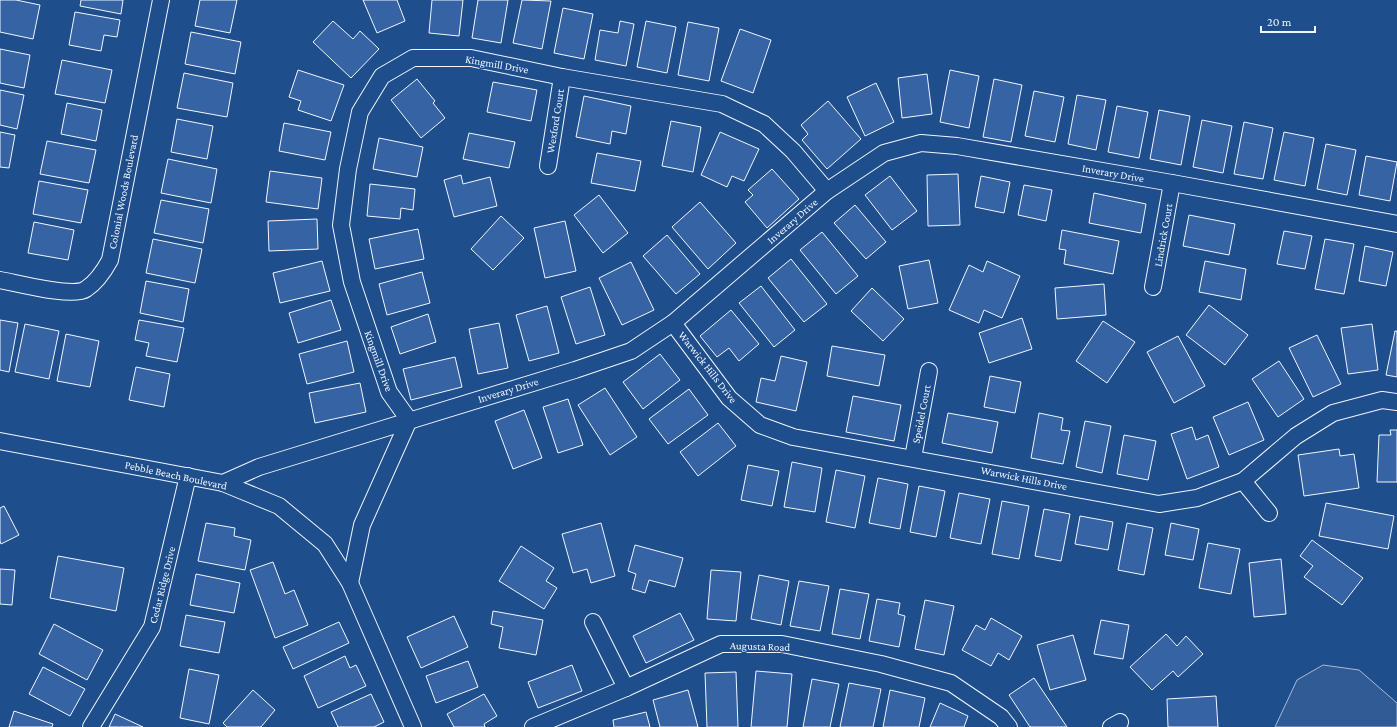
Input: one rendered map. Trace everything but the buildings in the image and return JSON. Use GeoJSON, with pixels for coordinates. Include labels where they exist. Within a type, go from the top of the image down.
{"type":"FeatureCollection","features":[{"type":"Feature","properties":{"kind":"street","name":"Colonial Woods Boulevard"},"geometry":{"type":"LineString","coordinates":[[0,280],[66,292],[85,290],[101,276],[110,260],[160,0]]}},
{"type":"Feature","properties":{"kind":"street","name":"Kingmill Drive"},"geometry":{"type":"LineString","coordinates":[[409,420],[389,392],[352,282],[340,226],[348,169],[360,112],[382,76],[413,58],[471,58],[562,77],[722,104],[764,124],[793,151],[827,191]]}},
{"type":"Feature","properties":{"kind":"street","name":"Wexford Court"},"geometry":{"type":"LineString","coordinates":[[548,166],[562,77]]}},
{"type":"Feature","properties":{"kind":"street","name":"Inverary Drive"},"geometry":{"type":"LineString","coordinates":[[223,483],[259,467],[575,370],[631,351],[673,323],[827,191],[884,153],[921,143],[957,146],[1397,224]]}},
{"type":"Feature","properties":{"kind":"street","name":"Lindrick Court"},"geometry":{"type":"LineString","coordinates":[[1153,287],[1172,183]]}},
{"type":"Feature","properties":{"kind":"street","name":"Warwick Hills Drive"},"geometry":{"type":"LineString","coordinates":[[673,323],[729,398],[760,425],[793,437],[1159,504],[1197,498],[1243,481],[1296,436],[1333,413],[1382,400],[1397,402]]}},
{"type":"Feature","properties":{"kind":"street","name":"Speidel Court"},"geometry":{"type":"LineString","coordinates":[[913,458],[929,371]]}},
{"type":"Feature","properties":{"kind":"street"},"geometry":{"type":"LineString","coordinates":[[350,583],[362,525],[409,420]]}},
{"type":"Feature","properties":{"kind":"street","name":"Pebble Beach Boulevard"},"geometry":{"type":"LineString","coordinates":[[0,440],[223,483],[279,506],[326,544],[350,583],[413,727]]}},
{"type":"Feature","properties":{"kind":"street","name":"Cedar Ridge Drive"},"geometry":{"type":"LineString","coordinates":[[91,727],[152,627],[188,476]]}},
{"type":"Feature","properties":{"kind":"street"},"geometry":{"type":"LineString","coordinates":[[1243,481],[1269,513]]}},
{"type":"Feature","properties":{"kind":"street"},"geometry":{"type":"LineString","coordinates":[[593,622],[626,688]]}},
{"type":"Feature","properties":{"kind":"street","name":"Augusta Road"},"geometry":{"type":"LineString","coordinates":[[533,727],[626,688],[722,644],[782,644],[881,664],[951,684],[1001,717],[1009,727]]}},
{"type":"Feature","properties":{"kind":"shaded area"},"geometry":{"type":"Polygon","coordinates":[[[1323,665],[1359,670],[1397,703],[1397,727],[1275,727],[1297,680],[1323,665]]]}}]}
